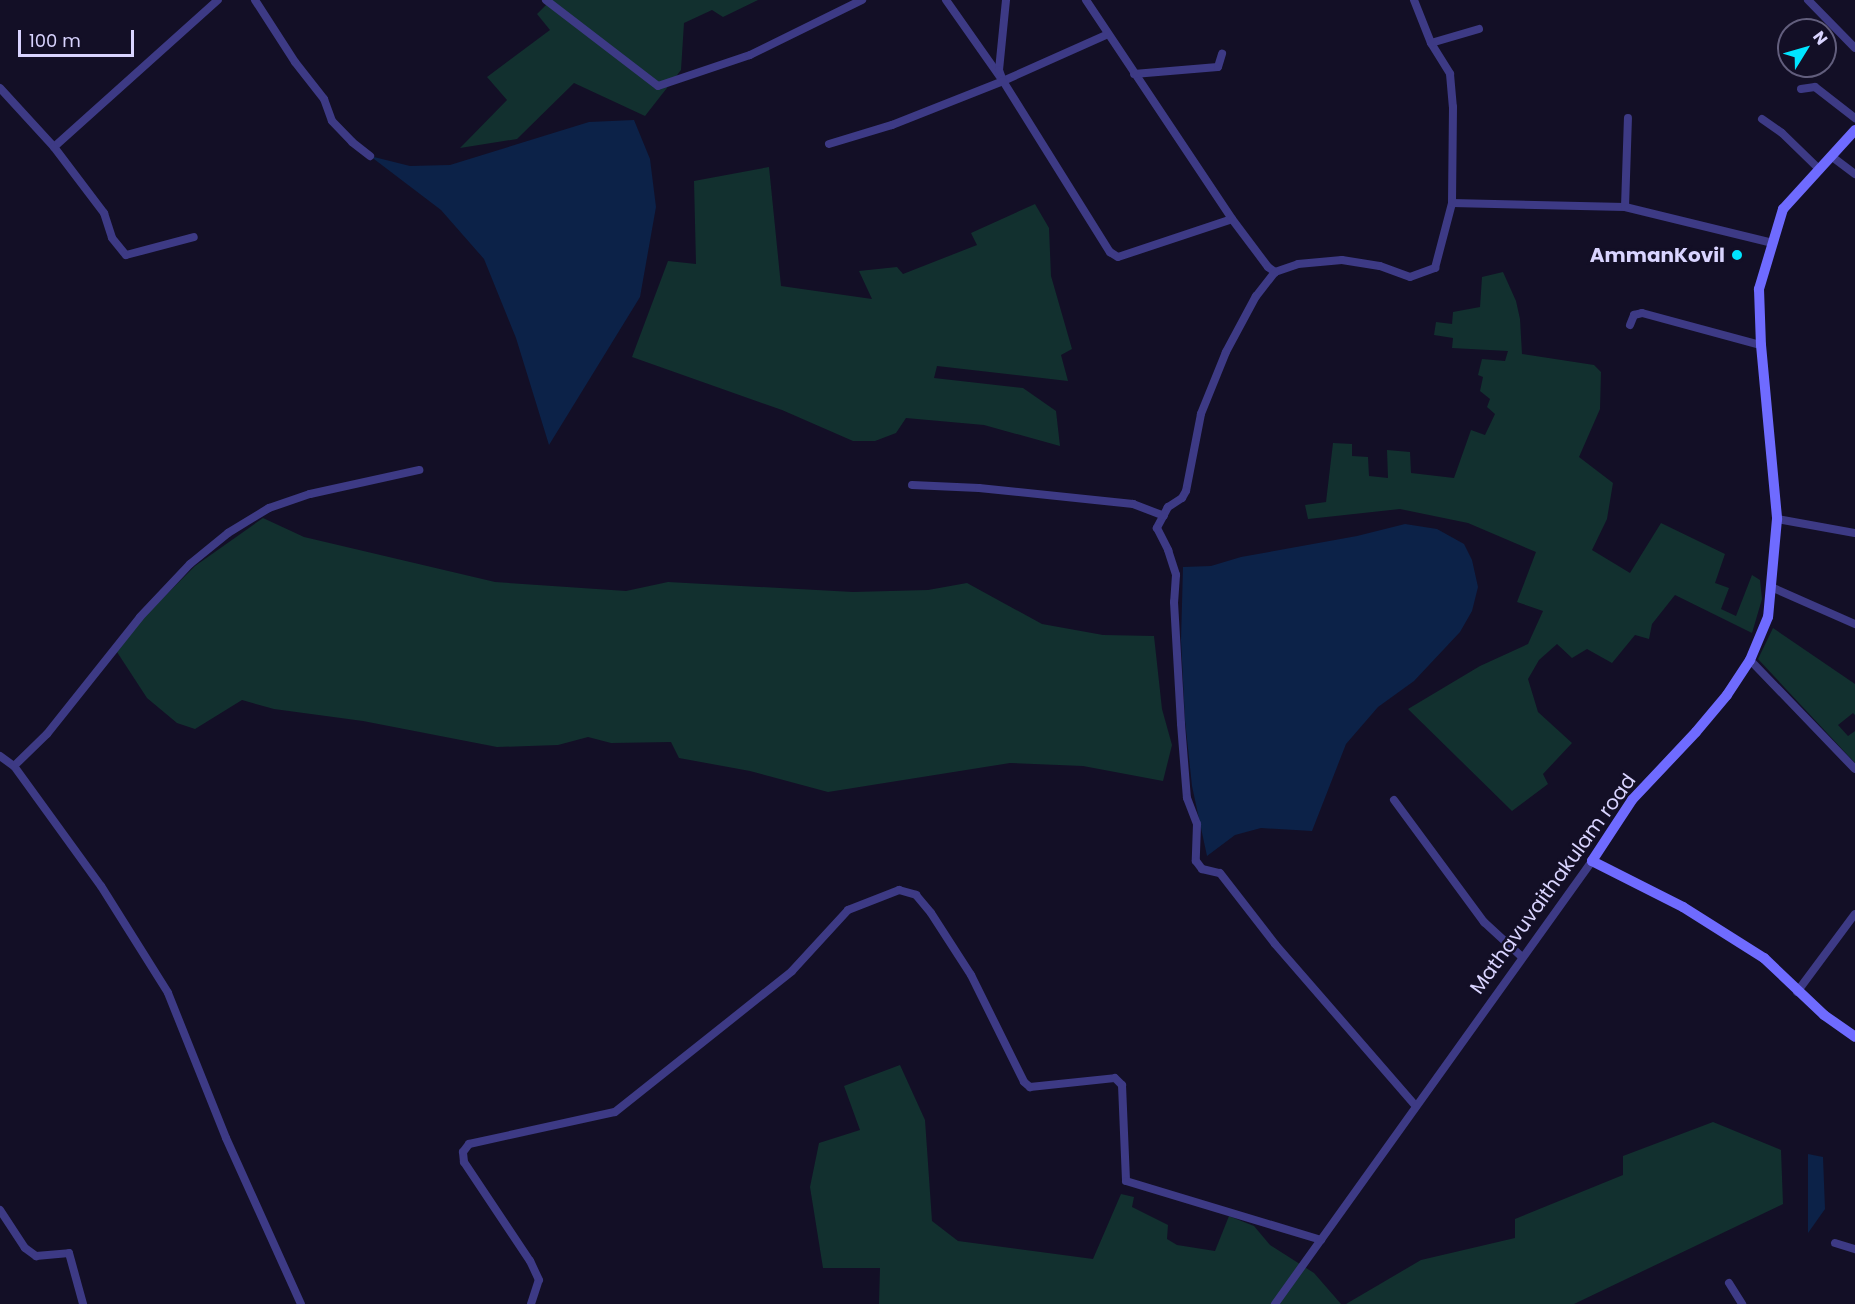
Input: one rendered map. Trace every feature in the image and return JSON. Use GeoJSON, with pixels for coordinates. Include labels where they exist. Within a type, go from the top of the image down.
{"type":"FeatureCollection","features":[{"type":"Feature","properties":{"kind":"street"},"geometry":{"type":"LineString","coordinates":[[54,147],[218,0]]}},
{"type":"Feature","properties":{"kind":"street"},"geometry":{"type":"LineString","coordinates":[[255,0],[295,62],[324,99],[333,121],[352,142],[370,156]]}},
{"type":"Feature","properties":{"kind":"street"},"geometry":{"type":"LineString","coordinates":[[546,0],[658,86],[750,55],[862,0]]}},
{"type":"Feature","properties":{"kind":"street"},"geometry":{"type":"LineString","coordinates":[[946,0],[1003,81],[1086,218],[1110,252],[1118,257],[1232,219]]}},
{"type":"Feature","properties":{"kind":"street"},"geometry":{"type":"LineString","coordinates":[[1003,81],[999,70],[1006,0]]}},
{"type":"Feature","properties":{"kind":"street"},"geometry":{"type":"LineString","coordinates":[[1086,0],[1232,219],[1268,267],[1275,272]]}},
{"type":"Feature","properties":{"kind":"street"},"geometry":{"type":"LineString","coordinates":[[1414,0],[1431,43],[1450,74],[1453,107],[1452,203],[1435,268],[1410,277],[1380,267],[1342,261],[1298,264],[1275,272],[1256,296],[1226,352],[1201,414],[1186,491],[1182,498],[1168,507],[1157,528],[1168,550],[1176,575],[1174,602],[1180,724],[1187,798],[1197,824],[1196,861],[1202,868],[1220,873],[1275,944],[1416,1106]]}},
{"type":"Feature","properties":{"kind":"street"},"geometry":{"type":"LineString","coordinates":[[1808,0],[1855,48]]}},
{"type":"Feature","properties":{"kind":"street"},"geometry":{"type":"LineString","coordinates":[[1431,43],[1479,29]]}},
{"type":"Feature","properties":{"kind":"street"},"geometry":{"type":"LineString","coordinates":[[829,144],[892,125],[1003,81],[1108,34]]}},
{"type":"Feature","properties":{"kind":"street"},"geometry":{"type":"LineString","coordinates":[[1134,74],[1218,67],[1222,54]]}},
{"type":"Feature","properties":{"kind":"street"},"geometry":{"type":"LineString","coordinates":[[1801,90],[1815,87],[1855,118]]}},
{"type":"Feature","properties":{"kind":"street"},"geometry":{"type":"LineString","coordinates":[[0,88],[54,147],[104,213],[112,238],[126,255],[194,237]]}},
{"type":"Feature","properties":{"kind":"street"},"geometry":{"type":"LineString","coordinates":[[1625,207],[1628,118]]}},
{"type":"Feature","properties":{"kind":"street"},"geometry":{"type":"LineString","coordinates":[[1762,119],[1782,133],[1820,169]]}},
{"type":"Feature","properties":{"kind":"street","name":"Mathavuvaithakulam road"},"geometry":{"type":"LineString","coordinates":[[1275,1304],[1592,861],[1632,800],[1696,732],[1727,695],[1750,660],[1768,616],[1777,519],[1761,345],[1759,289],[1783,208],[1855,130]]}},
{"type":"Feature","properties":{"kind":"street"},"geometry":{"type":"LineString","coordinates":[[1831,156],[1855,174]]}},
{"type":"Feature","properties":{"kind":"street"},"geometry":{"type":"LineString","coordinates":[[1452,203],[1625,207],[1773,243]]}},
{"type":"Feature","properties":{"kind":"street"},"geometry":{"type":"LineString","coordinates":[[1630,325],[1634,315],[1642,312],[1761,345]]}},
{"type":"Feature","properties":{"kind":"street"},"geometry":{"type":"LineString","coordinates":[[14,766],[47,734],[140,617],[190,564],[228,533],[269,508],[310,494],[419,470]]}},
{"type":"Feature","properties":{"kind":"street"},"geometry":{"type":"LineString","coordinates":[[912,485],[979,488],[1133,504],[1164,516]]}},
{"type":"Feature","properties":{"kind":"street"},"geometry":{"type":"LineString","coordinates":[[1777,519],[1855,533]]}},
{"type":"Feature","properties":{"kind":"street"},"geometry":{"type":"LineString","coordinates":[[1771,587],[1855,624]]}},
{"type":"Feature","properties":{"kind":"street"},"geometry":{"type":"LineString","coordinates":[[1750,660],[1855,769]]}},
{"type":"Feature","properties":{"kind":"street"},"geometry":{"type":"LineString","coordinates":[[0,756],[14,766],[100,886],[168,993],[226,1138],[301,1304]]}},
{"type":"Feature","properties":{"kind":"street"},"geometry":{"type":"LineString","coordinates":[[1394,800],[1484,922],[1522,957]]}},
{"type":"Feature","properties":{"kind":"street"},"geometry":{"type":"LineString","coordinates":[[1592,861],[1683,907],[1764,958],[1824,1016],[1855,1037]]}},
{"type":"Feature","properties":{"kind":"street"},"geometry":{"type":"LineString","coordinates":[[531,1304],[539,1280],[530,1261],[464,1162],[463,1152],[469,1144],[615,1112],[792,970],[848,910],[899,890],[915,895],[931,913],[971,975],[1024,1082],[1030,1087],[1115,1078],[1122,1085],[1126,1181],[1321,1240]]}},
{"type":"Feature","properties":{"kind":"street"},"geometry":{"type":"LineString","coordinates":[[1797,992],[1855,914]]}},
{"type":"Feature","properties":{"kind":"street"},"geometry":{"type":"LineString","coordinates":[[0,1210],[25,1248],[36,1256],[69,1253],[83,1304]]}},
{"type":"Feature","properties":{"kind":"street"},"geometry":{"type":"LineString","coordinates":[[1834,1243],[1855,1249]]}},
{"type":"Feature","properties":{"kind":"street"},"geometry":{"type":"LineString","coordinates":[[1729,1283],[1742,1304]]}},
{"type":"Feature","properties":{"kind":"green space"},"geometry":{"type":"Polygon","coordinates":[[[551,0],[758,0],[723,17],[712,10],[684,23],[681,70],[645,116],[574,83],[517,139],[460,148],[507,100],[487,77],[550,30],[537,14],[551,0]]]}},
{"type":"Feature","properties":{"kind":"green space"},"geometry":{"type":"Polygon","coordinates":[[[769,167],[781,286],[872,299],[859,271],[897,267],[903,274],[977,245],[971,233],[1035,204],[1049,228],[1051,276],[1072,349],[1061,355],[1068,381],[937,366],[934,378],[1023,388],[1056,411],[1060,446],[984,425],[906,418],[896,433],[875,441],[853,441],[782,410],[632,357],[668,261],[696,264],[694,181],[769,167]]]}},
{"type":"Feature","properties":{"kind":"green space"},"geometry":{"type":"Polygon","coordinates":[[[1503,272],[1516,301],[1520,319],[1522,354],[1594,365],[1601,372],[1600,409],[1579,457],[1613,483],[1607,519],[1592,550],[1630,573],[1661,523],[1725,554],[1715,583],[1729,588],[1721,609],[1736,616],[1752,575],[1760,580],[1762,599],[1752,633],[1675,595],[1652,624],[1649,639],[1635,635],[1612,663],[1587,649],[1572,658],[1557,644],[1539,660],[1528,679],[1538,712],[1572,743],[1543,774],[1548,784],[1512,811],[1408,709],[1480,666],[1528,644],[1543,611],[1517,602],[1536,552],[1468,523],[1400,509],[1308,519],[1305,505],[1326,502],[1333,443],[1352,444],[1352,456],[1368,457],[1369,476],[1388,478],[1387,450],[1410,452],[1411,473],[1454,478],[1471,430],[1485,435],[1495,414],[1487,407],[1490,399],[1480,391],[1483,377],[1478,375],[1482,359],[1505,361],[1508,351],[1452,348],[1453,338],[1434,335],[1436,322],[1452,324],[1453,312],[1480,307],[1482,277],[1503,272]]]}},
{"type":"Feature","properties":{"kind":"green space"},"geometry":{"type":"Polygon","coordinates":[[[263,518],[304,537],[495,582],[626,591],[668,582],[853,592],[928,590],[967,583],[1042,624],[1103,635],[1154,636],[1162,709],[1172,745],[1163,781],[1083,766],[1010,763],[828,792],[750,771],[679,758],[671,742],[611,743],[588,737],[558,745],[497,747],[363,721],[274,709],[242,700],[195,729],[177,723],[147,698],[117,652],[142,619],[195,566],[263,518]]]}},
{"type":"Feature","properties":{"kind":"green space"},"geometry":{"type":"Polygon","coordinates":[[[1773,628],[1855,684],[1855,715],[1853,713],[1838,725],[1848,736],[1855,731],[1855,763],[1758,659],[1773,628]]]}},
{"type":"Feature","properties":{"kind":"green space"},"geometry":{"type":"Polygon","coordinates":[[[900,1065],[925,1120],[932,1221],[958,1241],[1093,1259],[1121,1194],[1134,1197],[1132,1207],[1168,1225],[1167,1239],[1177,1245],[1215,1251],[1229,1216],[1254,1226],[1270,1245],[1314,1273],[1341,1304],[879,1304],[880,1268],[823,1268],[810,1187],[819,1143],[860,1130],[844,1086],[900,1065]]]}},
{"type":"Feature","properties":{"kind":"green space"},"geometry":{"type":"Polygon","coordinates":[[[1713,1122],[1781,1150],[1783,1204],[1574,1304],[1346,1304],[1421,1260],[1515,1238],[1515,1219],[1623,1175],[1623,1156],[1713,1122]]]}},
{"type":"Feature","properties":{"kind":"water"},"geometry":{"type":"Polygon","coordinates":[[[634,120],[650,159],[656,207],[640,297],[549,445],[516,338],[484,259],[441,210],[370,156],[410,166],[450,165],[589,122],[634,120]]]}},
{"type":"Feature","properties":{"kind":"water"},"geometry":{"type":"Polygon","coordinates":[[[1405,524],[1437,529],[1464,544],[1472,560],[1478,587],[1472,611],[1460,632],[1414,681],[1378,707],[1346,744],[1312,831],[1261,828],[1235,835],[1207,856],[1192,786],[1185,720],[1181,640],[1183,567],[1211,566],[1241,557],[1357,536],[1405,524]]]}},
{"type":"Feature","properties":{"kind":"water"},"geometry":{"type":"Polygon","coordinates":[[[1808,1154],[1823,1157],[1825,1209],[1808,1233],[1808,1154]]]}},
{"type":"Feature","properties":{"kind":"place","name":"AmmanKovil"},"geometry":{"type":"Point","coordinates":[1737,255]}}]}
